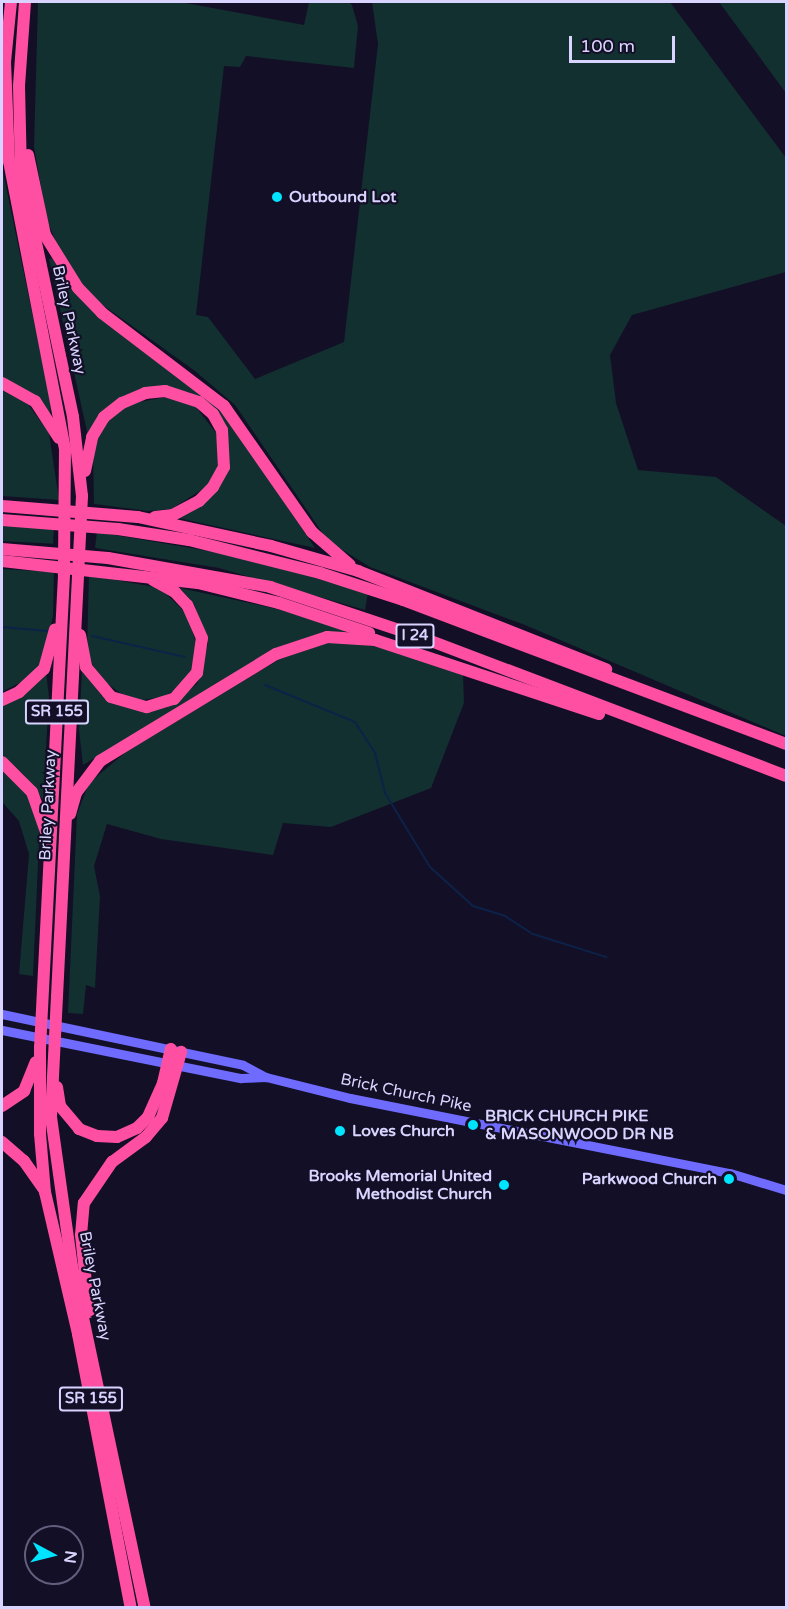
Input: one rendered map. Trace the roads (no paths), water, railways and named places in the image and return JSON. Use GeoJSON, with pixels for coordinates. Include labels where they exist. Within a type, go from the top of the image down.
{"type":"FeatureCollection","features":[{"type":"Feature","properties":{"kind":"highway","name":"Briley Parkway"},"geometry":{"type":"LineString","coordinates":[[11,2],[5,62],[9,161],[65,449],[64,575],[40,1047],[45,1192],[78,1334],[131,1608]]}},
{"type":"Feature","properties":{"kind":"highway","name":"Briley Parkway"},"geometry":{"type":"LineString","coordinates":[[25,2],[20,86],[21,172],[73,417],[82,496],[55,990],[51,1117],[72,1266],[145,1608]]}},
{"type":"Feature","properties":{"kind":"highway"},"geometry":{"type":"LineString","coordinates":[[2,99],[5,62]]}},
{"type":"Feature","properties":{"kind":"highway"},"geometry":{"type":"LineString","coordinates":[[20,86],[38,212],[45,235],[67,275],[102,313],[224,406],[312,532],[358,571]]}},
{"type":"Feature","properties":{"kind":"highway"},"geometry":{"type":"LineString","coordinates":[[2,383],[35,401],[52,422],[65,449]]}},
{"type":"Feature","properties":{"kind":"highway"},"geometry":{"type":"LineString","coordinates":[[82,496],[88,451],[104,417],[122,403],[145,393],[183,395],[206,408],[218,422],[225,442],[224,467],[213,487],[192,506],[173,514],[138,517]]}},
{"type":"Feature","properties":{"kind":"highway"},"geometry":{"type":"LineString","coordinates":[[2,504],[138,517],[241,539],[358,571],[566,650],[694,710]]}},
{"type":"Feature","properties":{"kind":"highway","name":"I 24"},"geometry":{"type":"LineString","coordinates":[[2,520],[118,529],[240,551],[320,573],[786,744]]}},
{"type":"Feature","properties":{"kind":"highway","name":"I 24"},"geometry":{"type":"LineString","coordinates":[[2,549],[35,557],[190,570],[334,607],[786,776]]}},
{"type":"Feature","properties":{"kind":"highway"},"geometry":{"type":"LineString","coordinates":[[2,562],[16,562],[35,557]]}},
{"type":"Feature","properties":{"kind":"highway"},"geometry":{"type":"LineString","coordinates":[[76,596],[82,652],[92,678],[121,702],[160,705],[185,690],[197,673],[202,638],[196,620],[175,592],[107,564]]}},
{"type":"Feature","properties":{"kind":"highway"},"geometry":{"type":"LineString","coordinates":[[135,574],[198,583],[279,603],[417,652],[711,748]]}},
{"type":"Feature","properties":{"kind":"highway"},"geometry":{"type":"LineString","coordinates":[[2,700],[19,692],[44,669],[52,648],[64,575]]}},
{"type":"Feature","properties":{"kind":"highway"},"geometry":{"type":"LineString","coordinates":[[62,865],[71,806],[92,768],[230,682],[292,646],[327,637],[360,636],[417,652]]}},
{"type":"Feature","properties":{"kind":"highway"},"geometry":{"type":"LineString","coordinates":[[2,762],[32,792],[42,812],[50,850]]}},
{"type":"Feature","properties":{"kind":"highway"},"geometry":{"type":"LineString","coordinates":[[55,990],[59,1014],[56,1094],[68,1118],[79,1129],[108,1137],[137,1128],[156,1102],[173,1065]]}},
{"type":"Feature","properties":{"kind":"highway"},"geometry":{"type":"LineString","coordinates":[[2,1106],[24,1091],[40,1047]]}},
{"type":"Feature","properties":{"kind":"highway"},"geometry":{"type":"LineString","coordinates":[[97,1379],[81,1235],[84,1203],[112,1162],[146,1137],[162,1118],[176,1050]]}},
{"type":"Feature","properties":{"kind":"highway"},"geometry":{"type":"LineString","coordinates":[[2,1142],[24,1161],[45,1192]]}},
{"type":"Feature","properties":{"kind":"main road","name":"Brick Church Pike"},"geometry":{"type":"LineString","coordinates":[[6,1015],[243,1065],[266,1077],[350,1098],[730,1173],[786,1190]]}},
{"type":"Feature","properties":{"kind":"main road","name":"Brick Church Pike"},"geometry":{"type":"LineString","coordinates":[[4,1030],[241,1078],[266,1077]]}},
{"type":"Feature","properties":{"kind":"waterway"},"geometry":{"type":"LineString","coordinates":[[2,627],[47,631]]}},
{"type":"Feature","properties":{"kind":"waterway"},"geometry":{"type":"LineString","coordinates":[[92,636],[185,657]]}},
{"type":"Feature","properties":{"kind":"waterway"},"geometry":{"type":"LineString","coordinates":[[265,685],[355,722],[375,753],[385,793],[430,867],[473,906],[505,916],[533,934],[606,957]]}},
{"type":"Feature","properties":{"kind":"place","name":"Outbound Lot"},"geometry":{"type":"Point","coordinates":[277,197]}},
{"type":"Feature","properties":{"kind":"place","name":"BRICK CHURCH PIKE & MASONWOOD DR NB"},"geometry":{"type":"Point","coordinates":[473,1125]}},
{"type":"Feature","properties":{"kind":"place","name":"Loves Church"},"geometry":{"type":"Point","coordinates":[340,1131]}},
{"type":"Feature","properties":{"kind":"place","name":"Parkwood Church"},"geometry":{"type":"Point","coordinates":[729,1179]}},
{"type":"Feature","properties":{"kind":"place","name":"Brooks Memorial United Methodist Church"},"geometry":{"type":"Point","coordinates":[504,1185]}}]}
